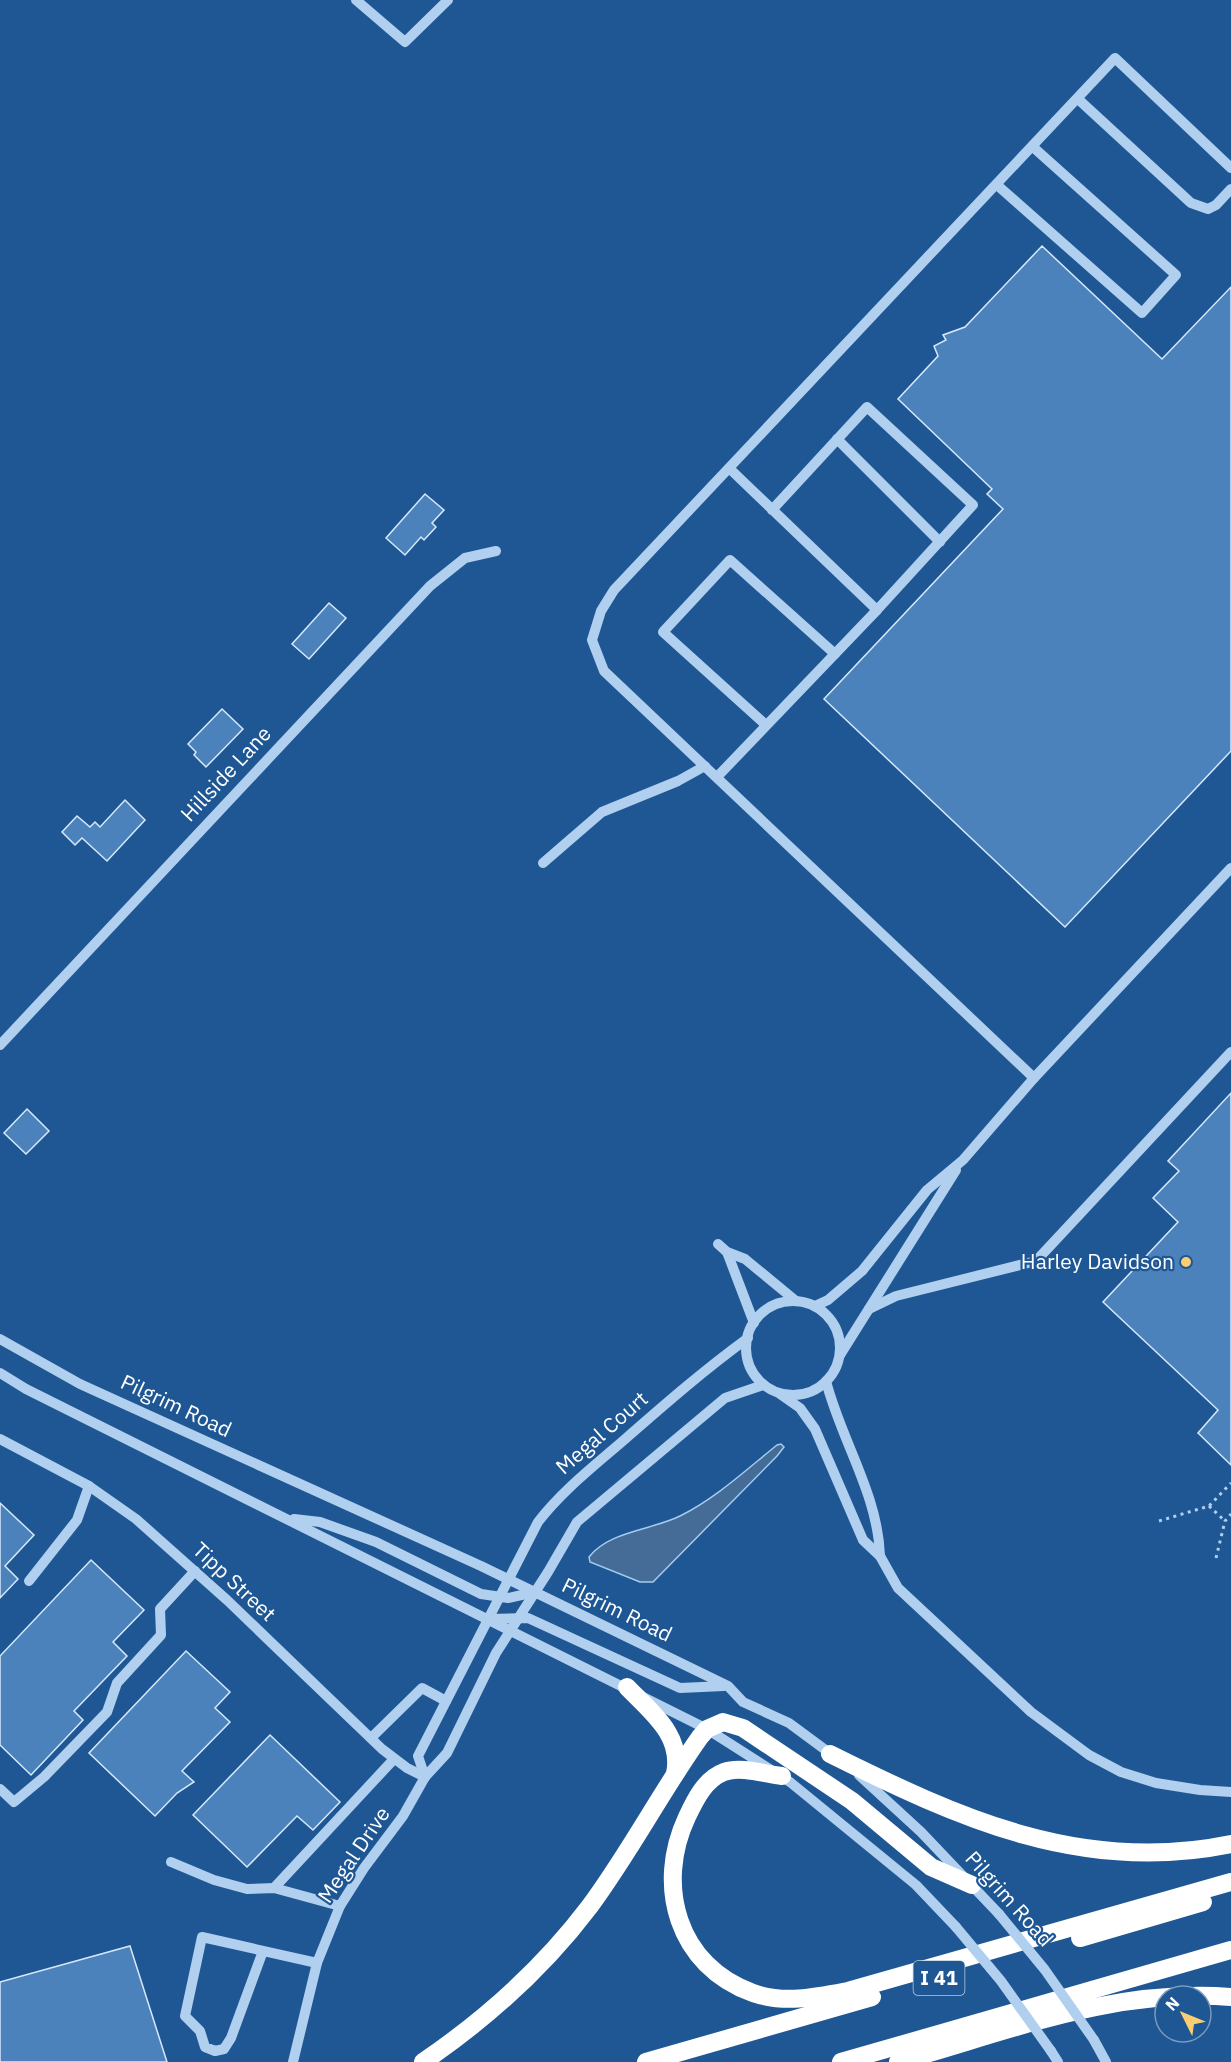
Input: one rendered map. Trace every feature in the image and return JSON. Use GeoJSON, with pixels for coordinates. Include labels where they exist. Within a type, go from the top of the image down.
{"type":"FeatureCollection","features":[{"type":"Feature","properties":{"kind":"highway"},"geometry":{"type":"LineString","coordinates":[[627,1688],[672,1738],[677,1754],[675,1775]]}},
{"type":"Feature","properties":{"kind":"highway"},"geometry":{"type":"LineString","coordinates":[[423,2062],[477,2024],[530,1974],[570,1930],[614,1871],[706,1729],[718,1723],[728,1722],[753,1733],[852,1802],[931,1867],[972,1885]]}},
{"type":"Feature","properties":{"kind":"highway"},"geometry":{"type":"LineString","coordinates":[[830,1754],[952,1812],[1035,1839],[1093,1848],[1136,1851],[1179,1850],[1231,1844]]}},
{"type":"Feature","properties":{"kind":"highway"},"geometry":{"type":"LineString","coordinates":[[782,1776],[732,1770],[711,1779],[695,1800],[677,1839],[673,1861],[671,1884],[675,1912],[688,1938],[712,1967],[735,1985],[754,1994],[782,1999],[806,1999],[848,1992],[1231,1882]]}},
{"type":"Feature","properties":{"kind":"highway","name":"I 41"},"geometry":{"type":"LineString","coordinates":[[646,2062],[1231,1894]]}},
{"type":"Feature","properties":{"kind":"highway","name":"I 41"},"geometry":{"type":"LineString","coordinates":[[841,2062],[1231,1950]]}},
{"type":"Feature","properties":{"kind":"highway"},"geometry":{"type":"LineString","coordinates":[[898,2062],[1120,2001],[1192,1995],[1231,1997]]}},
{"type":"Feature","properties":{"kind":"street"},"geometry":{"type":"LineString","coordinates":[[356,0],[405,42],[448,0]]}},
{"type":"Feature","properties":{"kind":"street"},"geometry":{"type":"LineString","coordinates":[[1034,1078],[604,671],[592,640],[601,611],[614,590],[1115,58],[1231,168]]}},
{"type":"Feature","properties":{"kind":"street"},"geometry":{"type":"LineString","coordinates":[[1078,99],[1191,203],[1208,209],[1216,205],[1231,189]]}},
{"type":"Feature","properties":{"kind":"street"},"geometry":{"type":"LineString","coordinates":[[997,185],[1142,313],[1176,275],[1033,147]]}},
{"type":"Feature","properties":{"kind":"street"},"geometry":{"type":"LineString","coordinates":[[717,777],[974,506],[867,407],[772,510]]}},
{"type":"Feature","properties":{"kind":"street"},"geometry":{"type":"LineString","coordinates":[[837,439],[940,542]]}},
{"type":"Feature","properties":{"kind":"street"},"geometry":{"type":"LineString","coordinates":[[730,469],[877,610]]}},
{"type":"Feature","properties":{"kind":"street","name":"Hillside Lane"},"geometry":{"type":"LineString","coordinates":[[0,1045],[430,586],[465,558],[495,551]]}},
{"type":"Feature","properties":{"kind":"street"},"geometry":{"type":"LineString","coordinates":[[766,726],[663,632],[730,560],[835,654]]}},
{"type":"Feature","properties":{"kind":"street"},"geometry":{"type":"LineString","coordinates":[[543,863],[602,812],[678,782],[705,766]]}},
{"type":"Feature","properties":{"kind":"street"},"geometry":{"type":"LineString","coordinates":[[780,1394],[800,1395],[819,1388],[833,1374],[840,1356],[963,1160],[1034,1078],[1231,868]]}},
{"type":"Feature","properties":{"kind":"street"},"geometry":{"type":"LineString","coordinates":[[869,1309],[896,1296],[1036,1261],[1231,1052]]}},
{"type":"Feature","properties":{"kind":"street"},"geometry":{"type":"LineString","coordinates":[[815,1306],[828,1300],[862,1271],[927,1190],[963,1160]]}},
{"type":"Feature","properties":{"kind":"street"},"geometry":{"type":"LineString","coordinates":[[718,1244],[727,1252],[745,1259],[796,1301]]}},
{"type":"Feature","properties":{"kind":"street"},"geometry":{"type":"LineString","coordinates":[[727,1252],[754,1323]]}},
{"type":"Feature","properties":{"kind":"street"},"geometry":{"type":"LineString","coordinates":[[840,1356],[839,1336],[830,1318],[815,1306],[796,1301],[777,1304],[760,1314],[748,1338],[746,1350],[751,1369],[763,1385],[800,1408],[815,1429],[863,1539],[880,1556],[889,1575],[910,1602],[1031,1712],[1081,1750],[1121,1772],[1155,1783],[1231,1792]]}},
{"type":"Feature","properties":{"kind":"street","name":"Megal Court"},"geometry":{"type":"LineString","coordinates":[[508,1579],[535,1528],[560,1496],[704,1371],[748,1338]]}},
{"type":"Feature","properties":{"kind":"street","name":"Pilgrim Road"},"geometry":{"type":"LineString","coordinates":[[0,1339],[80,1383],[535,1592],[728,1686],[743,1702],[789,1723],[881,1794],[972,1885],[1046,1970],[1094,2040],[1106,2062]]}},
{"type":"Feature","properties":{"kind":"street"},"geometry":{"type":"LineString","coordinates":[[0,1373],[26,1389],[627,1688],[706,1729],[782,1776],[916,1885],[956,1927],[1001,1981],[1058,2062]]}},
{"type":"Feature","properties":{"kind":"street"},"geometry":{"type":"LineString","coordinates":[[826,1381],[833,1411],[852,1448],[879,1532],[880,1556]]}},
{"type":"Feature","properties":{"kind":"street"},"geometry":{"type":"LineString","coordinates":[[286,1518],[320,1522],[376,1542],[481,1594],[499,1598],[535,1592],[577,1522],[590,1509],[724,1398],[763,1385]]}},
{"type":"Feature","properties":{"kind":"street","name":"Tipp Street"},"geometry":{"type":"LineString","coordinates":[[0,1439],[89,1486],[136,1519],[195,1571],[394,1759],[425,1777]]}},
{"type":"Feature","properties":{"kind":"street"},"geometry":{"type":"LineString","coordinates":[[29,1581],[77,1520],[89,1486]]}},
{"type":"Feature","properties":{"kind":"street"},"geometry":{"type":"LineString","coordinates":[[0,1789],[14,1802],[44,1777],[107,1712],[117,1683],[161,1635],[160,1609],[195,1571]]}},
{"type":"Feature","properties":{"kind":"street"},"geometry":{"type":"LineString","coordinates":[[425,1777],[418,1756],[508,1579]]}},
{"type":"Feature","properties":{"kind":"street","name":"Megal Drive"},"geometry":{"type":"LineString","coordinates":[[293,2062],[317,1963],[340,1906],[364,1868],[399,1823],[425,1777],[447,1753],[489,1666],[535,1592]]}},
{"type":"Feature","properties":{"kind":"street"},"geometry":{"type":"LineString","coordinates":[[489,1619],[520,1617],[555,1630],[680,1688],[728,1686]]}},
{"type":"Feature","properties":{"kind":"street"},"geometry":{"type":"LineString","coordinates":[[371,1738],[422,1688],[446,1701]]}},
{"type":"Feature","properties":{"kind":"street"},"geometry":{"type":"LineString","coordinates":[[274,1888],[394,1759]]}},
{"type":"Feature","properties":{"kind":"street"},"geometry":{"type":"LineString","coordinates":[[171,1862],[247,1889],[274,1888],[340,1906]]}},
{"type":"Feature","properties":{"kind":"street"},"geometry":{"type":"LineString","coordinates":[[263,1951],[231,2038],[224,2049],[205,2048],[200,2031],[185,2016],[202,1937],[317,1963]]}},
{"type":"Feature","properties":{"kind":"path"},"geometry":{"type":"LineString","coordinates":[[1159,1521],[1209,1506],[1231,1483]]}},
{"type":"Feature","properties":{"kind":"path"},"geometry":{"type":"LineString","coordinates":[[1209,1506],[1225,1521]]}},
{"type":"Feature","properties":{"kind":"path"},"geometry":{"type":"LineString","coordinates":[[1216,1558],[1225,1521],[1231,1514]]}},
{"type":"Feature","properties":{"kind":"water"},"geometry":{"type":"Polygon","coordinates":[[[781,1444],[784,1447],[777,1456],[653,1582],[640,1582],[590,1562],[589,1557],[598,1548],[619,1536],[669,1521],[706,1501],[781,1444]]]}},
{"type":"Feature","properties":{"kind":"building"},"geometry":{"type":"Polygon","coordinates":[[[1042,246],[1162,359],[1231,287],[1231,751],[1065,927],[824,699],[1003,509],[987,494],[992,489],[898,399],[938,356],[934,346],[946,340],[943,335],[965,327],[1042,246]]]}},
{"type":"Feature","properties":{"kind":"building"},"geometry":{"type":"Polygon","coordinates":[[[425,494],[444,510],[432,523],[436,527],[424,540],[421,537],[405,555],[386,538],[425,494]]]}},
{"type":"Feature","properties":{"kind":"building"},"geometry":{"type":"Polygon","coordinates":[[[329,603],[346,618],[309,659],[292,644],[329,603]]]}},
{"type":"Feature","properties":{"kind":"building"},"geometry":{"type":"Polygon","coordinates":[[[222,709],[243,729],[206,767],[194,755],[196,752],[188,744],[222,709]]]}},
{"type":"Feature","properties":{"kind":"building"},"geometry":{"type":"Polygon","coordinates":[[[125,800],[145,820],[107,861],[82,838],[75,845],[62,832],[77,816],[90,827],[95,822],[100,827],[125,800]]]}},
{"type":"Feature","properties":{"kind":"building","name":"Harley Davidson"},"geometry":{"type":"Polygon","coordinates":[[[1231,1093],[1231,1465],[1198,1433],[1218,1410],[1103,1302],[1178,1222],[1153,1198],[1179,1171],[1168,1161],[1231,1093]]]}},
{"type":"Feature","properties":{"kind":"building"},"geometry":{"type":"Polygon","coordinates":[[[27,1109],[49,1131],[26,1154],[4,1133],[27,1109]]]}},
{"type":"Feature","properties":{"kind":"building"},"geometry":{"type":"Polygon","coordinates":[[[0,1503],[34,1535],[5,1566],[18,1579],[0,1598],[0,1503]]]}},
{"type":"Feature","properties":{"kind":"building"},"geometry":{"type":"Polygon","coordinates":[[[91,1560],[144,1610],[113,1642],[127,1656],[74,1711],[83,1720],[31,1775],[0,1745],[0,1656],[91,1560]]]}},
{"type":"Feature","properties":{"kind":"building"},"geometry":{"type":"Polygon","coordinates":[[[186,1651],[230,1692],[215,1708],[230,1722],[182,1771],[194,1782],[177,1793],[155,1816],[89,1753],[186,1651]]]}},
{"type":"Feature","properties":{"kind":"building"},"geometry":{"type":"Polygon","coordinates":[[[270,1735],[340,1802],[313,1830],[297,1816],[247,1867],[193,1815],[270,1735]]]}},
{"type":"Feature","properties":{"kind":"building"},"geometry":{"type":"Polygon","coordinates":[[[130,1946],[167,2062],[0,2062],[0,1982],[130,1946]]]}},
{"type":"Feature","properties":{"kind":"place","name":"Harley Davidson"},"geometry":{"type":"Point","coordinates":[1186,1262]}}]}
